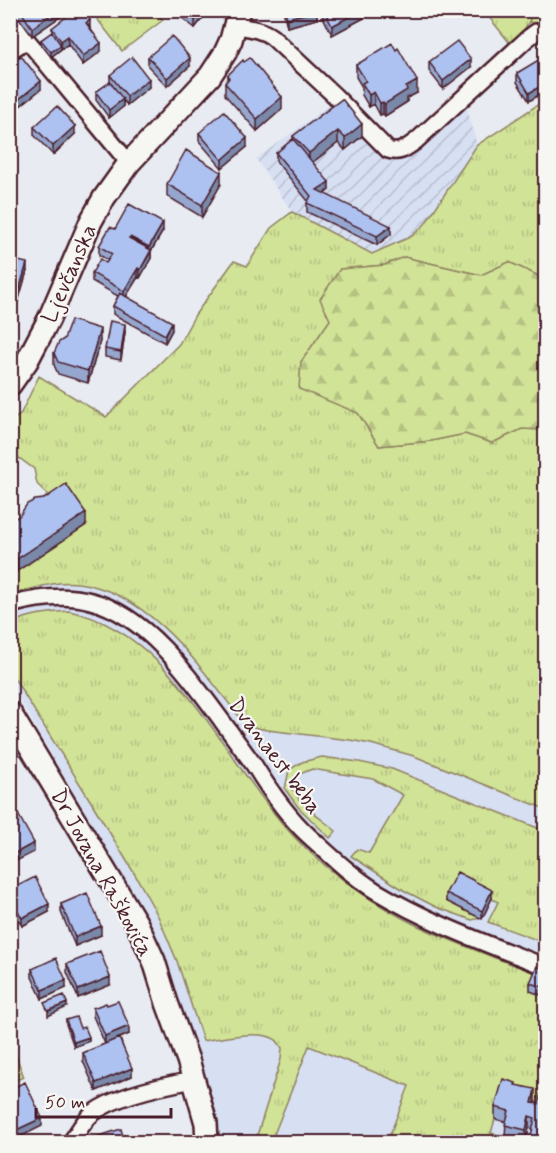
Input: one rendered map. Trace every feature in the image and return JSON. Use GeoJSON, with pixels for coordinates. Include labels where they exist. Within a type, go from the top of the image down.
{"type":"FeatureCollection","features":[{"type":"Feature","properties":{"kind":"street"},"geometry":{"type":"LineString","coordinates":[[238,18],[272,37],[388,150],[394,152],[399,152],[416,141],[528,38],[536,32],[546,31]]}},
{"type":"Feature","properties":{"kind":"street","name":"Ljevčanska"},"geometry":{"type":"LineString","coordinates":[[10,385],[27,361],[49,319],[91,221],[104,198],[129,163],[210,76],[225,53],[238,18]]}},
{"type":"Feature","properties":{"kind":"street"},"geometry":{"type":"LineString","coordinates":[[10,19],[129,163]]}},
{"type":"Feature","properties":{"kind":"street"},"geometry":{"type":"LineString","coordinates":[[10,51],[27,40]]}},
{"type":"Feature","properties":{"kind":"street","name":"Dvanaest beba"},"geometry":{"type":"LineString","coordinates":[[10,605],[58,597],[89,600],[104,604],[132,621],[158,643],[197,685],[288,815],[346,868],[374,890],[428,919],[546,967]]}},
{"type":"Feature","properties":{"kind":"street","name":"Dr Jovana Raškovića"},"geometry":{"type":"LineString","coordinates":[[10,713],[138,924],[154,961],[194,1080],[206,1123],[207,1143]]}},
{"type":"Feature","properties":{"kind":"street"},"geometry":{"type":"LineString","coordinates":[[71,1143],[93,1113],[106,1105],[136,1093],[194,1080]]}},
{"type":"Feature","properties":{"kind":"shaded area"},"geometry":{"type":"Polygon","coordinates":[[[335,101],[385,155],[393,159],[402,157],[466,104],[477,145],[425,224],[412,236],[372,254],[292,212],[256,159],[335,101]]]}},
{"type":"Feature","properties":{"kind":"shaded area"},"geometry":{"type":"Polygon","coordinates":[[[57,583],[78,583],[101,589],[122,597],[142,610],[182,646],[241,719],[252,726],[267,730],[350,740],[414,756],[545,809],[545,1142],[218,1142],[191,1037],[158,950],[129,889],[11,685],[10,594],[57,583]]]}},
{"type":"Feature","properties":{"kind":"green space"},"geometry":{"type":"Polygon","coordinates":[[[91,11],[155,11],[163,20],[122,51],[91,11]]]}},
{"type":"Feature","properties":{"kind":"green space"},"geometry":{"type":"Polygon","coordinates":[[[484,11],[533,11],[529,22],[513,47],[484,11]]]}},
{"type":"Feature","properties":{"kind":"green space"},"geometry":{"type":"Polygon","coordinates":[[[533,11],[545,11],[545,24],[529,22],[533,11]]]}},
{"type":"Feature","properties":{"kind":"green space"},"geometry":{"type":"Polygon","coordinates":[[[545,100],[545,279],[509,262],[481,275],[404,257],[385,265],[340,269],[330,320],[301,362],[300,388],[358,413],[379,446],[431,441],[465,434],[492,443],[522,429],[545,430],[545,809],[414,756],[350,740],[252,727],[241,719],[171,635],[150,616],[104,589],[70,582],[11,594],[10,562],[17,571],[18,522],[48,495],[37,484],[34,469],[11,452],[11,421],[20,415],[39,376],[106,417],[179,344],[195,315],[234,261],[247,266],[271,228],[292,212],[372,254],[412,236],[425,224],[477,145],[545,100]]]}},
{"type":"Feature","properties":{"kind":"green space"},"geometry":{"type":"Polygon","coordinates":[[[404,257],[481,275],[509,262],[545,279],[545,430],[522,429],[492,443],[465,434],[431,441],[379,446],[358,413],[299,389],[301,362],[330,320],[320,299],[340,269],[385,265],[404,257]]]}},
{"type":"Feature","properties":{"kind":"green space"},"geometry":{"type":"Polygon","coordinates":[[[69,611],[109,625],[144,649],[175,680],[203,715],[284,825],[336,875],[361,893],[414,924],[537,974],[531,991],[545,997],[545,1104],[515,1097],[503,1091],[491,1133],[526,1142],[387,1142],[409,1086],[309,1046],[271,1142],[255,1142],[281,1059],[282,1048],[276,1040],[261,1035],[241,1035],[203,1041],[177,961],[158,916],[93,805],[11,673],[11,624],[32,616],[69,611]]]}},
{"type":"Feature","properties":{"kind":"green space"},"geometry":{"type":"Polygon","coordinates":[[[322,757],[392,769],[545,831],[545,943],[488,922],[498,902],[457,881],[446,901],[480,918],[472,920],[436,907],[405,891],[351,856],[357,849],[369,853],[403,795],[373,779],[312,769],[295,776],[291,785],[294,792],[310,811],[336,831],[330,838],[298,807],[285,789],[289,770],[302,762],[322,757]]]}},
{"type":"Feature","properties":{"kind":"green space"},"geometry":{"type":"Polygon","coordinates":[[[10,1039],[24,1077],[11,1082],[10,1082],[10,1039]]]}},
{"type":"Feature","properties":{"kind":"building"},"geometry":{"type":"Polygon","coordinates":[[[20,10],[57,10],[32,28],[20,10]]]}},
{"type":"Feature","properties":{"kind":"building"},"geometry":{"type":"Polygon","coordinates":[[[75,10],[83,10],[90,20],[86,23],[101,43],[83,56],[68,36],[61,41],[52,28],[75,10]]]}},
{"type":"Feature","properties":{"kind":"building"},"geometry":{"type":"Polygon","coordinates":[[[183,10],[203,10],[195,20],[183,10]]]}},
{"type":"Feature","properties":{"kind":"building"},"geometry":{"type":"Polygon","coordinates":[[[285,10],[317,10],[317,11],[287,18],[285,10]]]}},
{"type":"Feature","properties":{"kind":"building"},"geometry":{"type":"Polygon","coordinates":[[[324,10],[362,10],[332,26],[324,10]]]}},
{"type":"Feature","properties":{"kind":"building"},"geometry":{"type":"Polygon","coordinates":[[[52,32],[61,45],[51,52],[41,40],[52,32]]]}},
{"type":"Feature","properties":{"kind":"building"},"geometry":{"type":"Polygon","coordinates":[[[172,36],[190,58],[167,78],[148,57],[172,36]]]}},
{"type":"Feature","properties":{"kind":"building"},"geometry":{"type":"Polygon","coordinates":[[[457,41],[471,59],[443,81],[429,62],[457,41]]]}},
{"type":"Feature","properties":{"kind":"building"},"geometry":{"type":"Polygon","coordinates":[[[392,43],[396,50],[398,48],[417,81],[385,104],[380,103],[374,92],[369,95],[362,83],[366,81],[356,65],[392,43]]]}},
{"type":"Feature","properties":{"kind":"building"},"geometry":{"type":"Polygon","coordinates":[[[21,56],[41,81],[14,103],[10,98],[10,65],[21,56]]]}},
{"type":"Feature","properties":{"kind":"building"},"geometry":{"type":"Polygon","coordinates":[[[545,56],[546,83],[529,93],[517,73],[545,56]]]}},
{"type":"Feature","properties":{"kind":"building"},"geometry":{"type":"Polygon","coordinates":[[[132,57],[149,79],[127,96],[110,75],[132,57]]]}},
{"type":"Feature","properties":{"kind":"building"},"geometry":{"type":"Polygon","coordinates":[[[250,58],[282,97],[257,119],[225,83],[229,78],[228,75],[243,60],[244,62],[250,58]]]}},
{"type":"Feature","properties":{"kind":"building"},"geometry":{"type":"Polygon","coordinates":[[[110,82],[123,99],[109,110],[96,92],[110,82]]]}},
{"type":"Feature","properties":{"kind":"building"},"geometry":{"type":"Polygon","coordinates":[[[342,99],[362,124],[345,138],[338,131],[309,153],[293,136],[342,99]]]}},
{"type":"Feature","properties":{"kind":"building"},"geometry":{"type":"Polygon","coordinates":[[[57,106],[75,126],[53,146],[34,127],[57,106]]]}},
{"type":"Feature","properties":{"kind":"building"},"geometry":{"type":"Polygon","coordinates":[[[224,111],[247,138],[222,160],[199,133],[224,111]]]}},
{"type":"Feature","properties":{"kind":"building"},"geometry":{"type":"Polygon","coordinates":[[[293,139],[329,182],[317,190],[391,226],[377,236],[307,203],[311,196],[276,153],[293,139]]]}},
{"type":"Feature","properties":{"kind":"building"},"geometry":{"type":"Polygon","coordinates":[[[186,150],[221,172],[202,205],[167,184],[186,150]]]}},
{"type":"Feature","properties":{"kind":"building"},"geometry":{"type":"Polygon","coordinates":[[[129,204],[163,223],[149,247],[129,238],[151,250],[140,270],[138,268],[124,291],[92,273],[100,259],[106,263],[112,254],[99,246],[110,227],[115,229],[129,204]]]}},
{"type":"Feature","properties":{"kind":"building"},"geometry":{"type":"Polygon","coordinates":[[[10,259],[27,263],[18,294],[10,292],[10,259]]]}},
{"type":"Feature","properties":{"kind":"building"},"geometry":{"type":"Polygon","coordinates":[[[120,293],[172,322],[165,335],[113,306],[120,293]]]}},
{"type":"Feature","properties":{"kind":"building"},"geometry":{"type":"Polygon","coordinates":[[[71,320],[100,329],[88,371],[58,362],[54,353],[59,342],[64,339],[71,320]]]}},
{"type":"Feature","properties":{"kind":"building"},"geometry":{"type":"Polygon","coordinates":[[[110,321],[125,324],[121,352],[105,349],[110,321]]]}},
{"type":"Feature","properties":{"kind":"building"},"geometry":{"type":"Polygon","coordinates":[[[66,484],[86,513],[17,559],[10,550],[10,522],[20,515],[27,504],[44,499],[66,484]]]}},
{"type":"Feature","properties":{"kind":"building"},"geometry":{"type":"Polygon","coordinates":[[[18,814],[34,843],[10,856],[10,818],[18,814]]]}},
{"type":"Feature","properties":{"kind":"building"},"geometry":{"type":"Polygon","coordinates":[[[457,872],[492,890],[482,911],[446,893],[457,872]]]}},
{"type":"Feature","properties":{"kind":"building"},"geometry":{"type":"Polygon","coordinates":[[[35,877],[49,904],[22,918],[10,896],[10,890],[35,877]]]}},
{"type":"Feature","properties":{"kind":"building"},"geometry":{"type":"Polygon","coordinates":[[[87,893],[101,926],[75,937],[61,904],[87,893]]]}},
{"type":"Feature","properties":{"kind":"building"},"geometry":{"type":"Polygon","coordinates":[[[100,951],[110,977],[78,990],[67,964],[100,951]]]}},
{"type":"Feature","properties":{"kind":"building"},"geometry":{"type":"Polygon","coordinates":[[[56,958],[66,980],[42,990],[32,969],[56,958]]]}},
{"type":"Feature","properties":{"kind":"building"},"geometry":{"type":"Polygon","coordinates":[[[537,966],[546,970],[546,988],[530,983],[537,966]]]}},
{"type":"Feature","properties":{"kind":"building"},"geometry":{"type":"Polygon","coordinates":[[[64,995],[67,1003],[48,1011],[44,1003],[64,995]]]}},
{"type":"Feature","properties":{"kind":"building"},"geometry":{"type":"Polygon","coordinates":[[[118,1001],[129,1026],[105,1036],[93,1008],[118,1001]]]}},
{"type":"Feature","properties":{"kind":"building"},"geometry":{"type":"Polygon","coordinates":[[[76,1017],[80,1028],[85,1027],[89,1037],[74,1042],[66,1020],[76,1017]]]}},
{"type":"Feature","properties":{"kind":"building"},"geometry":{"type":"Polygon","coordinates":[[[119,1038],[132,1068],[96,1083],[83,1053],[119,1038]]]}},
{"type":"Feature","properties":{"kind":"building"},"geometry":{"type":"Polygon","coordinates":[[[503,1079],[516,1083],[515,1085],[535,1089],[532,1103],[539,1104],[541,1093],[546,1094],[546,1138],[531,1136],[535,1118],[529,1116],[526,1130],[505,1125],[509,1111],[495,1107],[503,1079]]]}},
{"type":"Feature","properties":{"kind":"building"},"geometry":{"type":"Polygon","coordinates":[[[25,1082],[42,1118],[12,1132],[10,1130],[10,1089],[25,1082]]]}},
{"type":"Feature","properties":{"kind":"building"},"geometry":{"type":"Polygon","coordinates":[[[121,1129],[125,1143],[88,1143],[87,1140],[121,1129]]]}}]}
